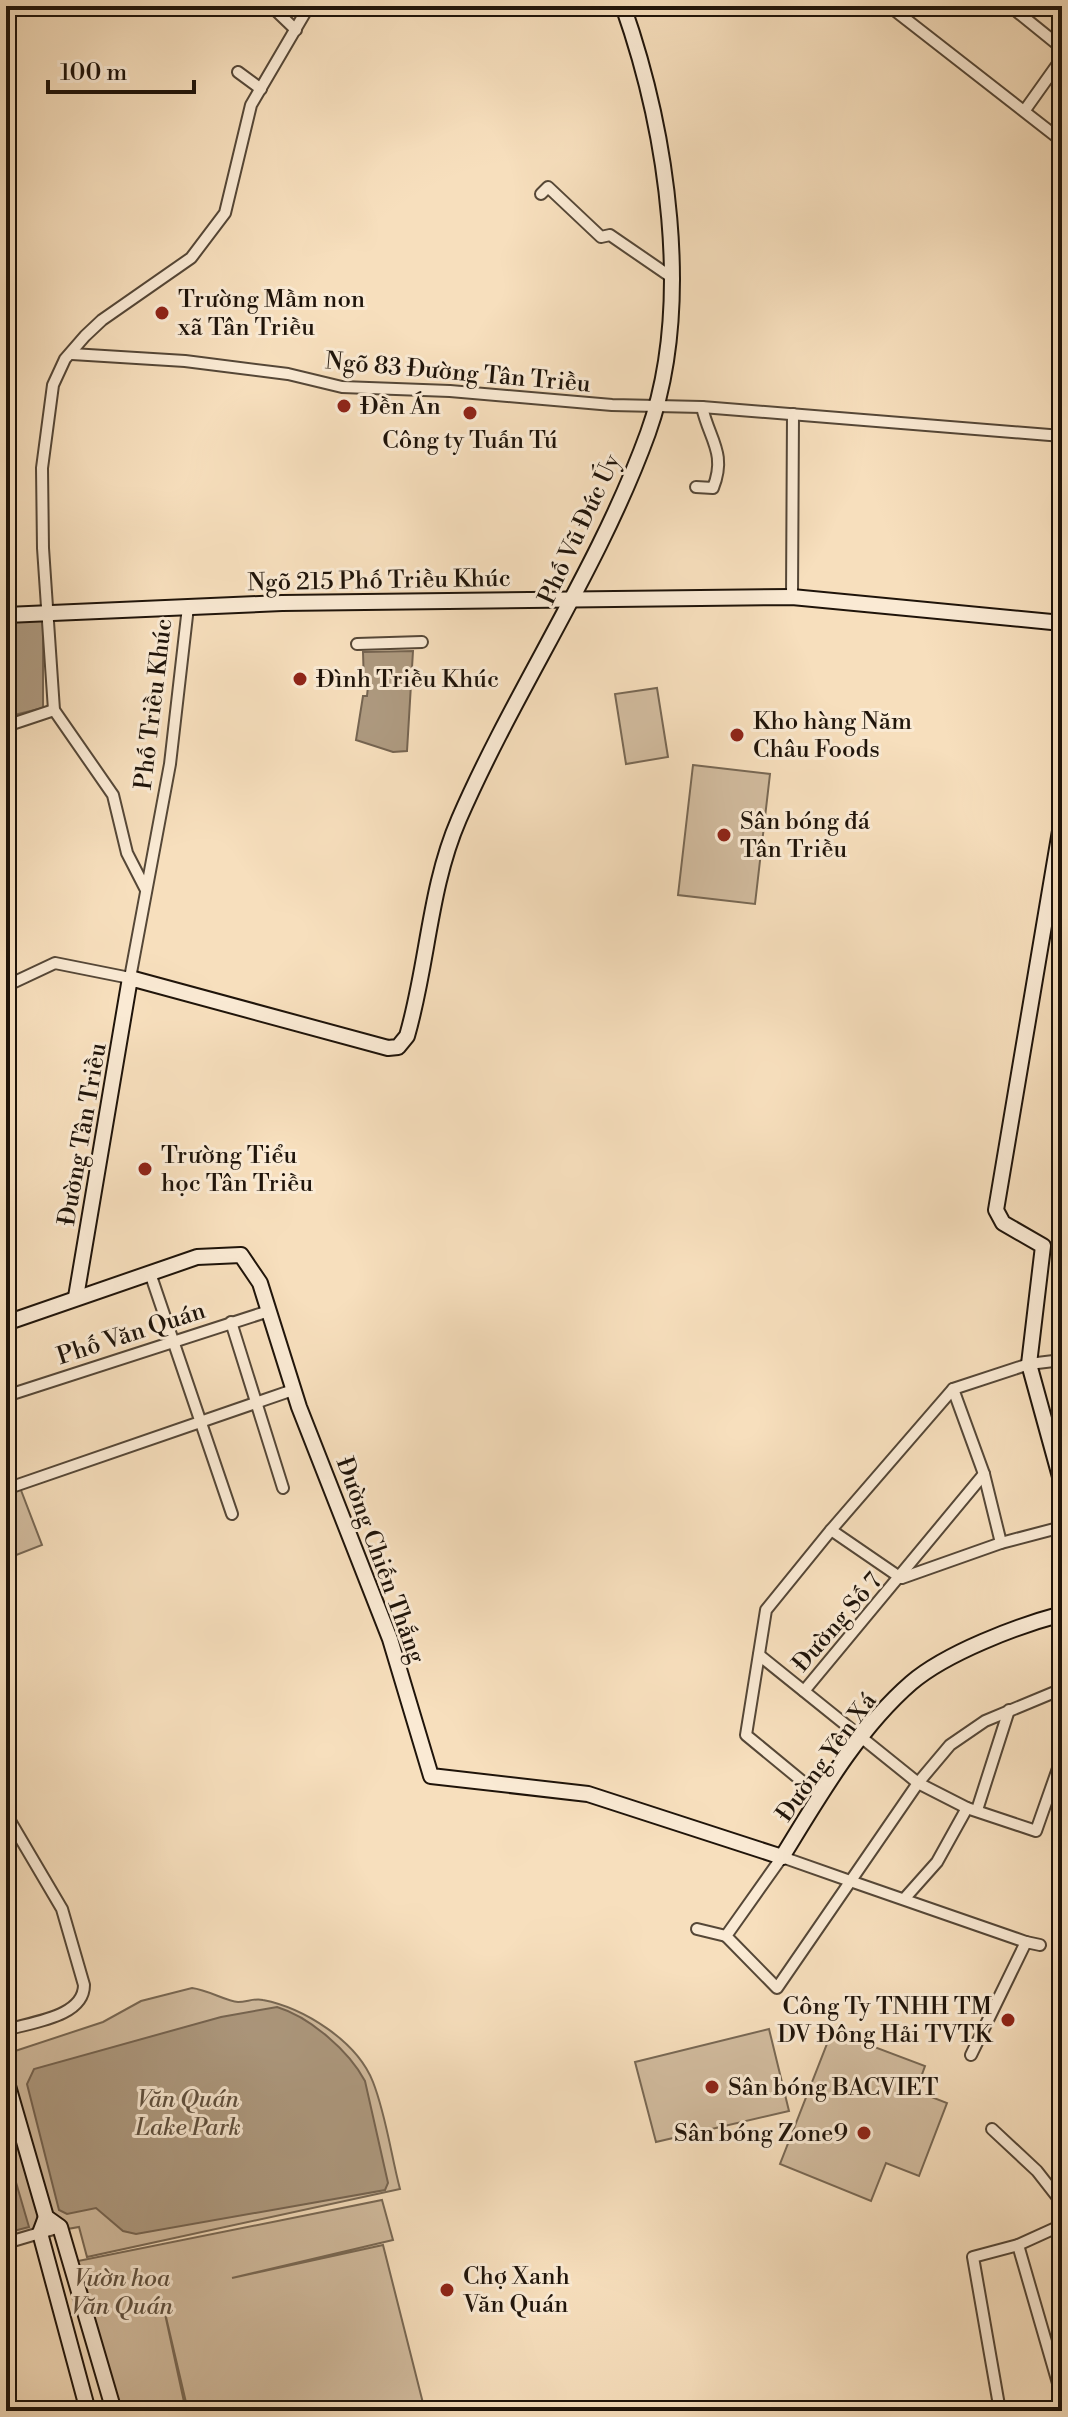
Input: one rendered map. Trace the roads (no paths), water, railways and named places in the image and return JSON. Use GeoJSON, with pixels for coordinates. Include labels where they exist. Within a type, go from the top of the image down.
{"type":"FeatureCollection","features":[{"type":"Feature","properties":{"kind":"street"},"geometry":{"type":"LineString","coordinates":[[271,6],[296,30]]}},
{"type":"Feature","properties":{"kind":"street"},"geometry":{"type":"LineString","coordinates":[[146,890],[127,853],[113,795],[54,710],[43,548],[43,438],[53,385],[61,366],[102,320],[191,258],[225,213],[251,105],[309,6]]}},
{"type":"Feature","properties":{"kind":"street","name":"Phố Vũ Đức Úy"},"geometry":{"type":"LineString","coordinates":[[130,978],[378,1045],[398,1047],[407,1036],[437,886],[454,832],[609,522],[648,432],[654,407],[671,324],[674,279],[657,139],[648,93],[623,6]]}},
{"type":"Feature","properties":{"kind":"street"},"geometry":{"type":"LineString","coordinates":[[889,6],[1062,141]]}},
{"type":"Feature","properties":{"kind":"street"},"geometry":{"type":"LineString","coordinates":[[1010,6],[1062,48]]}},
{"type":"Feature","properties":{"kind":"street"},"geometry":{"type":"LineString","coordinates":[[1025,110],[1062,58]]}},
{"type":"Feature","properties":{"kind":"street"},"geometry":{"type":"LineString","coordinates":[[238,72],[261,89]]}},
{"type":"Feature","properties":{"kind":"street"},"geometry":{"type":"LineString","coordinates":[[541,194],[548,187],[601,237],[610,235],[674,279]]}},
{"type":"Feature","properties":{"kind":"street","name":"Ngõ 83 Đường Tân Triều"},"geometry":{"type":"LineString","coordinates":[[72,354],[185,361],[288,374],[342,387],[654,407],[702,407],[1062,436]]}},
{"type":"Feature","properties":{"kind":"street"},"geometry":{"type":"LineString","coordinates":[[696,487],[713,488],[716,480],[718,445],[707,427],[702,407]]}},
{"type":"Feature","properties":{"kind":"street"},"geometry":{"type":"LineString","coordinates":[[792,597],[793,414]]}},
{"type":"Feature","properties":{"kind":"street","name":"Ngõ 215 Phố Triều Khúc"},"geometry":{"type":"LineString","coordinates":[[188,607],[570,598],[792,597],[1062,623]]}},
{"type":"Feature","properties":{"kind":"street","name":"Phố Triều Khúc"},"geometry":{"type":"LineString","coordinates":[[6,615],[188,607],[170,764],[146,890]]}},
{"type":"Feature","properties":{"kind":"street"},"geometry":{"type":"LineString","coordinates":[[357,644],[422,642]]}},
{"type":"Feature","properties":{"kind":"street"},"geometry":{"type":"LineString","coordinates":[[6,726],[54,710]]}},
{"type":"Feature","properties":{"kind":"street"},"geometry":{"type":"LineString","coordinates":[[1062,820],[996,1210],[1003,1223],[1043,1246],[1029,1364],[1062,1484]]}},
{"type":"Feature","properties":{"kind":"street","name":"Đường Tân Triều"},"geometry":{"type":"LineString","coordinates":[[76,1297],[146,890]]}},
{"type":"Feature","properties":{"kind":"street"},"geometry":{"type":"LineString","coordinates":[[6,986],[55,963],[130,978]]}},
{"type":"Feature","properties":{"kind":"street","name":"Đường Chiến Thắng"},"geometry":{"type":"LineString","coordinates":[[6,1323],[197,1257],[241,1255],[260,1283],[293,1390],[390,1639],[431,1776],[588,1794],[782,1857]]}},
{"type":"Feature","properties":{"kind":"street"},"geometry":{"type":"LineString","coordinates":[[150,1273],[232,1514]]}},
{"type":"Feature","properties":{"kind":"street","name":"Phố Văn Quán"},"geometry":{"type":"LineString","coordinates":[[6,1396],[269,1311]]}},
{"type":"Feature","properties":{"kind":"street"},"geometry":{"type":"LineString","coordinates":[[231,1322],[283,1488]]}},
{"type":"Feature","properties":{"kind":"street"},"geometry":{"type":"LineString","coordinates":[[820,1796],[746,1735],[766,1610],[953,1389],[1029,1364],[1062,1360]]}},
{"type":"Feature","properties":{"kind":"street"},"geometry":{"type":"LineString","coordinates":[[953,1389],[984,1474],[1001,1543]]}},
{"type":"Feature","properties":{"kind":"street"},"geometry":{"type":"LineString","coordinates":[[6,1489],[200,1419],[293,1390]]}},
{"type":"Feature","properties":{"kind":"street","name":"Đường Số 7"},"geometry":{"type":"LineString","coordinates":[[804,1691],[901,1578],[984,1474]]}},
{"type":"Feature","properties":{"kind":"street"},"geometry":{"type":"LineString","coordinates":[[831,1530],[901,1578],[1001,1543],[1062,1527]]}},
{"type":"Feature","properties":{"kind":"street","name":"Đường Yên Xá"},"geometry":{"type":"LineString","coordinates":[[726,1936],[861,1738],[912,1683],[948,1661],[1037,1621],[1062,1614]]}},
{"type":"Feature","properties":{"kind":"street"},"geometry":{"type":"LineString","coordinates":[[759,1655],[918,1783],[972,1809],[1036,1831],[1062,1757]]}},
{"type":"Feature","properties":{"kind":"street"},"geometry":{"type":"LineString","coordinates":[[697,1929],[726,1936],[777,1988],[918,1783],[950,1745],[985,1721],[1062,1689]]}},
{"type":"Feature","properties":{"kind":"street"},"geometry":{"type":"LineString","coordinates":[[905,1898],[937,1862],[972,1809],[1009,1710]]}},
{"type":"Feature","properties":{"kind":"street"},"geometry":{"type":"LineString","coordinates":[[6,1814],[62,1909],[84,1985],[84,1998],[76,2007],[6,2030]]}},
{"type":"Feature","properties":{"kind":"street"},"geometry":{"type":"LineString","coordinates":[[782,1857],[1040,1945]]}},
{"type":"Feature","properties":{"kind":"street"},"geometry":{"type":"LineString","coordinates":[[971,2055],[1026,1942]]}},
{"type":"Feature","properties":{"kind":"street"},"geometry":{"type":"LineString","coordinates":[[6,2079],[46,2217],[40,2233],[88,2411]]}},
{"type":"Feature","properties":{"kind":"street"},"geometry":{"type":"LineString","coordinates":[[992,2129],[1037,2171],[1062,2203]]}},
{"type":"Feature","properties":{"kind":"street"},"geometry":{"type":"LineString","coordinates":[[46,2217],[60,2227],[114,2411]]}},
{"type":"Feature","properties":{"kind":"street"},"geometry":{"type":"LineString","coordinates":[[1000,2411],[973,2257],[1018,2245],[1062,2225]]}},
{"type":"Feature","properties":{"kind":"street"},"geometry":{"type":"LineString","coordinates":[[6,2243],[60,2227]]}},
{"type":"Feature","properties":{"kind":"street"},"geometry":{"type":"LineString","coordinates":[[1018,2245],[1062,2397]]}},
{"type":"Feature","properties":{"kind":"place","name":"Trường Mầm non xã Tân Triều"},"geometry":{"type":"Point","coordinates":[162,313]}},
{"type":"Feature","properties":{"kind":"place","name":"Đền Án"},"geometry":{"type":"Point","coordinates":[344,406]}},
{"type":"Feature","properties":{"kind":"place","name":"Công ty Tuấn Tú"},"geometry":{"type":"Point","coordinates":[470,413]}},
{"type":"Feature","properties":{"kind":"place","name":"Đình Triều Khúc"},"geometry":{"type":"Point","coordinates":[300,679]}},
{"type":"Feature","properties":{"kind":"place","name":"Kho hàng Năm Châu Foods"},"geometry":{"type":"Point","coordinates":[737,735]}},
{"type":"Feature","properties":{"kind":"place","name":"Sân bóng đá Tân Triều"},"geometry":{"type":"Point","coordinates":[724,835]}},
{"type":"Feature","properties":{"kind":"place","name":"Trường Tiểu học Tân Triều"},"geometry":{"type":"Point","coordinates":[145,1169]}},
{"type":"Feature","properties":{"kind":"place","name":"Công Ty TNHH TM DV Đông Hải TVTK"},"geometry":{"type":"Point","coordinates":[1008,2020]}},
{"type":"Feature","properties":{"kind":"place","name":"Sân bóng BACVIET"},"geometry":{"type":"Point","coordinates":[712,2087]}},
{"type":"Feature","properties":{"kind":"place","name":"Sân bóng Zone9"},"geometry":{"type":"Point","coordinates":[864,2133]}},
{"type":"Feature","properties":{"kind":"place","name":"Chợ Xanh Văn Quán"},"geometry":{"type":"Point","coordinates":[447,2290]}},
{"type":"Feature","properties":{"kind":"park label","name":"Văn Quán Lake Park"},"geometry":{"type":"Point","coordinates":[188,2113]}},
{"type":"Feature","properties":{"kind":"park label","name":"Vườn hoa Văn Quán"},"geometry":{"type":"Point","coordinates":[122,2292]}}]}
